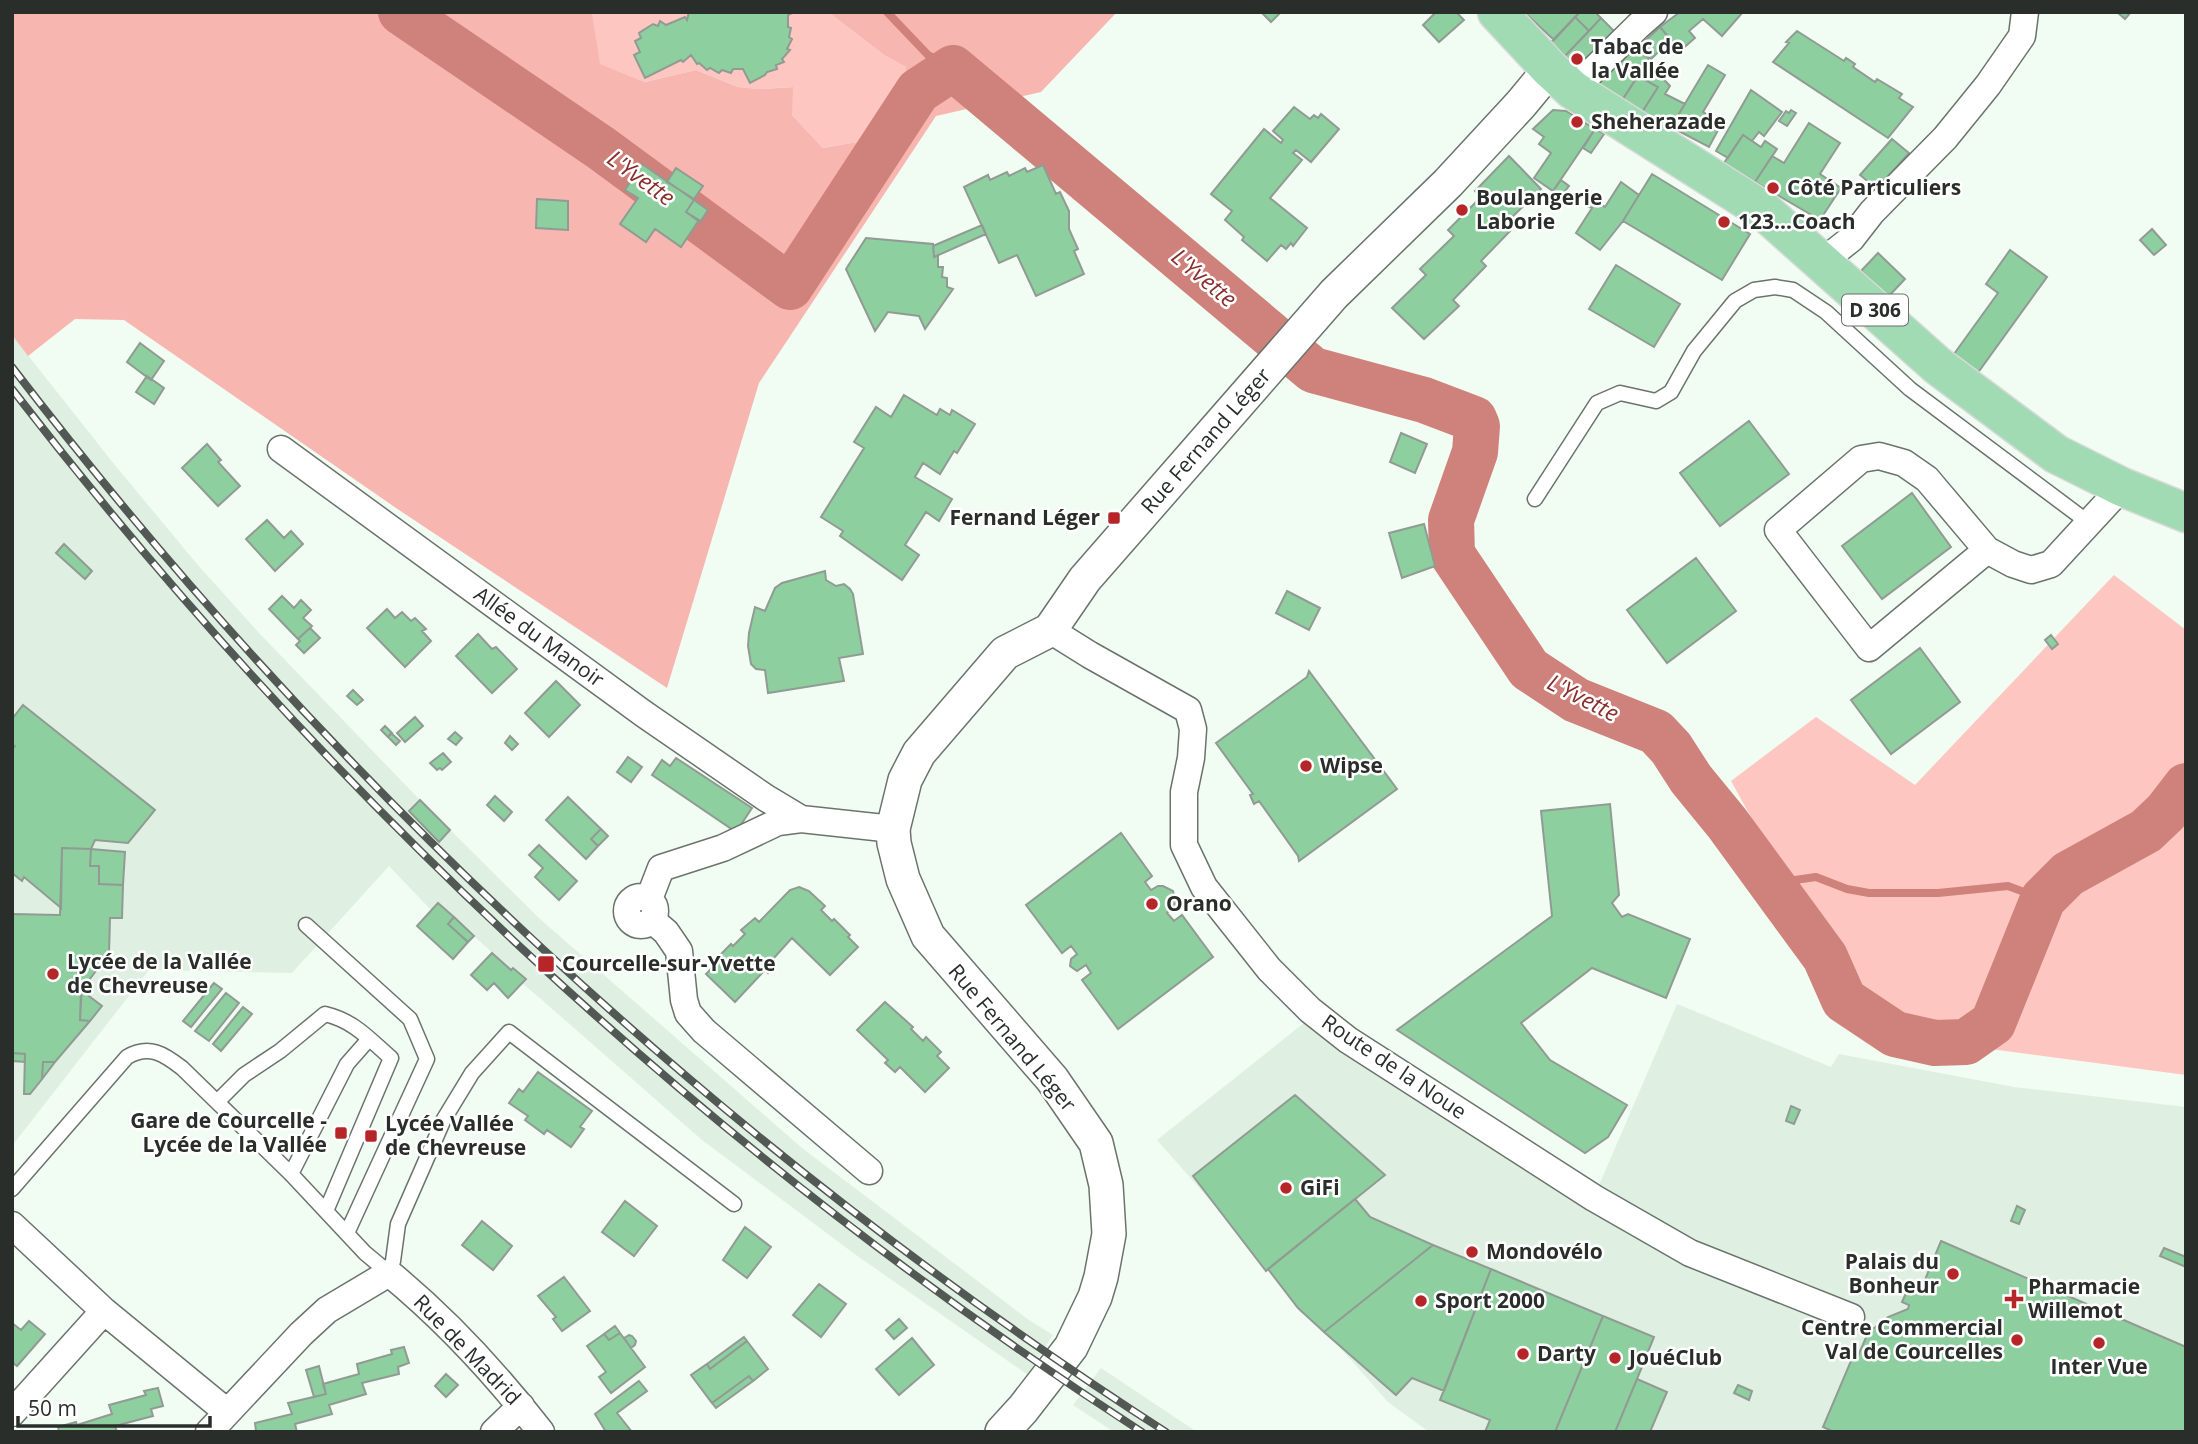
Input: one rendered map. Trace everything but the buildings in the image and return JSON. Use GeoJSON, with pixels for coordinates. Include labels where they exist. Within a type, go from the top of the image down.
{"type":"FeatureCollection","features":[{"type":"Feature","properties":{"kind":"main road"},"geometry":{"type":"LineString","coordinates":[[1497,12],[1562,80]]}},
{"type":"Feature","properties":{"kind":"main road","name":"D 306"},"geometry":{"type":"LineString","coordinates":[[1562,80],[1765,212],[1938,366],[2056,454],[2186,513]]}},
{"type":"Feature","properties":{"kind":"street"},"geometry":{"type":"LineString","coordinates":[[1562,80],[1654,12]]}},
{"type":"Feature","properties":{"kind":"street"},"geometry":{"type":"LineString","coordinates":[[1822,262],[1851,239],[1872,212],[1945,138],[1988,85],[2022,36],[2025,12]]}},
{"type":"Feature","properties":{"kind":"street","name":"Rue Fernand Léger"},"geometry":{"type":"LineString","coordinates":[[1002,1432],[1071,1347],[1094,1297],[1101,1277],[1109,1234],[1106,1185],[1096,1143],[1052,1079],[928,936],[902,879],[894,844],[893,829],[905,780],[919,753],[1005,653],[1050,629],[1085,579],[1334,294],[1448,183],[1521,104],[1562,80]]}},
{"type":"Feature","properties":{"kind":"street","name":"Allée du Manoir"},"geometry":{"type":"LineString","coordinates":[[281,449],[644,714],[801,820]]}},
{"type":"Feature","properties":{"kind":"street"},"geometry":{"type":"LineString","coordinates":[[1987,550],[1870,648],[1778,530],[1861,459],[1879,456],[1904,463],[1927,479],[1987,550],[2012,564],[2031,570],[2051,564],[2122,486]]}},
{"type":"Feature","properties":{"kind":"street","name":"Route de la Noue"},"geometry":{"type":"LineString","coordinates":[[1050,629],[1090,655],[1188,710],[1193,729],[1191,758],[1184,792],[1184,845],[1203,887],[1269,969],[1310,1010],[1348,1040],[1594,1198],[1690,1253],[1851,1317]]}},
{"type":"Feature","properties":{"kind":"street"},"geometry":{"type":"LineString","coordinates":[[869,1171],[704,1031],[688,1013],[679,951],[651,909],[661,868],[723,848],[778,822],[801,820],[893,829]]}},
{"type":"Feature","properties":{"kind":"street"},"geometry":{"type":"LineString","coordinates":[[12,1225],[104,1311],[227,1412]]}},
{"type":"Feature","properties":{"kind":"street"},"geometry":{"type":"LineString","coordinates":[[209,1432],[327,1310],[388,1273]]}},
{"type":"Feature","properties":{"kind":"street","name":"Rue de Madrid"},"geometry":{"type":"LineString","coordinates":[[388,1273],[418,1296],[468,1347],[541,1432]]}},
{"type":"Feature","properties":{"kind":"street"},"geometry":{"type":"LineString","coordinates":[[12,1413],[104,1311]]}},
{"type":"Feature","properties":{"kind":"street"},"geometry":{"type":"LineString","coordinates":[[494,1432],[521,1406]]}},
{"type":"Feature","properties":{"kind":"lane"},"geometry":{"type":"LineString","coordinates":[[1535,499],[1597,403],[1620,393],[1656,401],[1671,392],[1694,351],[1735,301],[1754,290],[1775,287],[1793,290],[1826,312],[1910,388],[2089,523]]}},
{"type":"Feature","properties":{"kind":"lane"},"geometry":{"type":"LineString","coordinates":[[306,925],[410,1019],[428,1059],[347,1233]]}},
{"type":"Feature","properties":{"kind":"lane"},"geometry":{"type":"LineString","coordinates":[[216,1102],[244,1075],[280,1051],[325,1014],[342,1018],[391,1058],[326,1211]]}},
{"type":"Feature","properties":{"kind":"lane"},"geometry":{"type":"LineString","coordinates":[[12,1189],[127,1057],[139,1050],[164,1054],[182,1068],[291,1174],[365,1253],[388,1273],[393,1261],[398,1224],[444,1119],[472,1073],[509,1032],[734,1204]]}},
{"type":"Feature","properties":{"kind":"lane"},"geometry":{"type":"LineString","coordinates":[[291,1174],[347,1064],[369,1039]]}},
{"type":"Feature","properties":{"kind":"shaded area"},"geometry":{"type":"Polygon","coordinates":[[[12,12],[592,12],[600,64],[645,82],[696,70],[738,87],[793,87],[792,115],[823,148],[863,141],[902,90],[906,67],[884,55],[828,12],[1117,12],[1041,92],[936,116],[759,383],[667,688],[396,508],[124,320],[75,319],[28,356],[12,335],[12,12]]]}},
{"type":"Feature","properties":{"kind":"shaded area"},"geometry":{"type":"Polygon","coordinates":[[[592,12],[828,12],[884,55],[906,67],[902,90],[863,141],[823,148],[792,115],[792,87],[738,87],[696,70],[645,82],[599,64],[592,12]]]}},
{"type":"Feature","properties":{"kind":"shaded area"},"geometry":{"type":"Polygon","coordinates":[[[12,335],[114,464],[197,564],[260,634],[420,800],[540,919],[802,1148],[1029,1320],[1053,1335],[1028,1375],[856,1255],[702,1140],[522,983],[525,979],[514,968],[511,970],[438,903],[431,910],[389,866],[292,973],[149,970],[12,1146],[12,335]]]}},
{"type":"Feature","properties":{"kind":"shaded area"},"geometry":{"type":"Polygon","coordinates":[[[2114,575],[2186,630],[2186,1075],[1952,1044],[1842,982],[1731,781],[1816,717],[1915,785],[2114,575]]]}},
{"type":"Feature","properties":{"kind":"shaded area"},"geometry":{"type":"Polygon","coordinates":[[[1677,1004],[1831,1067],[1839,1054],[2014,1087],[2186,1107],[2186,1432],[1429,1432],[1388,1402],[1157,1140],[1309,1019],[1594,1197],[1677,1004]]]}},
{"type":"Feature","properties":{"kind":"shaded area"},"geometry":{"type":"Polygon","coordinates":[[[1101,1368],[1197,1432],[1114,1432],[1073,1405],[1101,1368]]]}},
{"type":"Feature","properties":{"kind":"waterway","name":"L'Yvette"},"geometry":{"type":"LineString","coordinates":[[401,12],[601,148],[790,287],[918,91],[953,68],[1313,370],[1424,400],[1474,419],[1477,426],[1475,452],[1451,520],[1452,554],[1529,669],[1576,700],[1656,732],[1671,748],[1691,779],[1727,823],[1825,957],[1844,1000],[1895,1034],[1935,1043],[1966,1042],[1993,1023],[2043,899],[2068,874],[2146,831],[2166,812],[2186,786]]}},
{"type":"Feature","properties":{"kind":"waterway","name":"L'Yvette"},"geometry":{"type":"LineString","coordinates":[[887,12],[928,55],[953,68]]}},
{"type":"Feature","properties":{"kind":"waterway"},"geometry":{"type":"LineString","coordinates":[[1777,890],[1795,880],[1816,877],[1847,889],[1869,893],[1938,893],[2008,886],[2043,899]]}},
{"type":"Feature","properties":{"kind":"railway"},"geometry":{"type":"LineString","coordinates":[[12,367],[135,521],[265,669],[401,812],[543,949],[691,1080],[844,1205],[1003,1322],[1166,1432]]}},
{"type":"Feature","properties":{"kind":"railway"},"geometry":{"type":"LineString","coordinates":[[12,389],[133,539],[260,684],[394,824],[533,959],[677,1087],[827,1209],[982,1324],[1142,1432]]}},
{"type":"Feature","properties":{"kind":"place","name":"Tabac de la Vallée"},"geometry":{"type":"Point","coordinates":[1577,59]}},
{"type":"Feature","properties":{"kind":"place","name":"Sheherazade"},"geometry":{"type":"Point","coordinates":[1577,122]}},
{"type":"Feature","properties":{"kind":"place","name":"Côté Particuliers"},"geometry":{"type":"Point","coordinates":[1773,188]}},
{"type":"Feature","properties":{"kind":"place","name":"Boulangerie Laborie"},"geometry":{"type":"Point","coordinates":[1462,210]}},
{"type":"Feature","properties":{"kind":"place","name":"123...Coach"},"geometry":{"type":"Point","coordinates":[1724,222]}},
{"type":"Feature","properties":{"kind":"place","name":"Fernand Léger"},"geometry":{"type":"Point","coordinates":[1114,518]}},
{"type":"Feature","properties":{"kind":"place","name":"Wipse"},"geometry":{"type":"Point","coordinates":[1306,766]}},
{"type":"Feature","properties":{"kind":"place","name":"Orano"},"geometry":{"type":"Point","coordinates":[1152,904]}},
{"type":"Feature","properties":{"kind":"place","name":"Courcelle-sur-Yvette"},"geometry":{"type":"Point","coordinates":[546,964]}},
{"type":"Feature","properties":{"kind":"place","name":"Lycée de la Vallée de Chevreuse"},"geometry":{"type":"Point","coordinates":[53,974]}},
{"type":"Feature","properties":{"kind":"place","name":"Gare de Courcelle - Lycée de la Vallée"},"geometry":{"type":"Point","coordinates":[341,1133]}},
{"type":"Feature","properties":{"kind":"place","name":"Lycée Vallée de Chevreuse"},"geometry":{"type":"Point","coordinates":[371,1136]}},
{"type":"Feature","properties":{"kind":"place","name":"GiFi"},"geometry":{"type":"Point","coordinates":[1286,1188]}},
{"type":"Feature","properties":{"kind":"place","name":"Mondovélo"},"geometry":{"type":"Point","coordinates":[1472,1252]}},
{"type":"Feature","properties":{"kind":"place","name":"Palais du Bonheur"},"geometry":{"type":"Point","coordinates":[1953,1274]}},
{"type":"Feature","properties":{"kind":"place","name":"Pharmacie Willemot"},"geometry":{"type":"Point","coordinates":[2014,1299]}},
{"type":"Feature","properties":{"kind":"place","name":"Sport 2000"},"geometry":{"type":"Point","coordinates":[1421,1301]}},
{"type":"Feature","properties":{"kind":"place","name":"Centre Commercial Val de Courcelles"},"geometry":{"type":"Point","coordinates":[2017,1340]}},
{"type":"Feature","properties":{"kind":"place","name":"Inter Vue"},"geometry":{"type":"Point","coordinates":[2099,1343]}},
{"type":"Feature","properties":{"kind":"place","name":"Darty"},"geometry":{"type":"Point","coordinates":[1523,1354]}},
{"type":"Feature","properties":{"kind":"place","name":"JouéClub"},"geometry":{"type":"Point","coordinates":[1615,1358]}}]}
